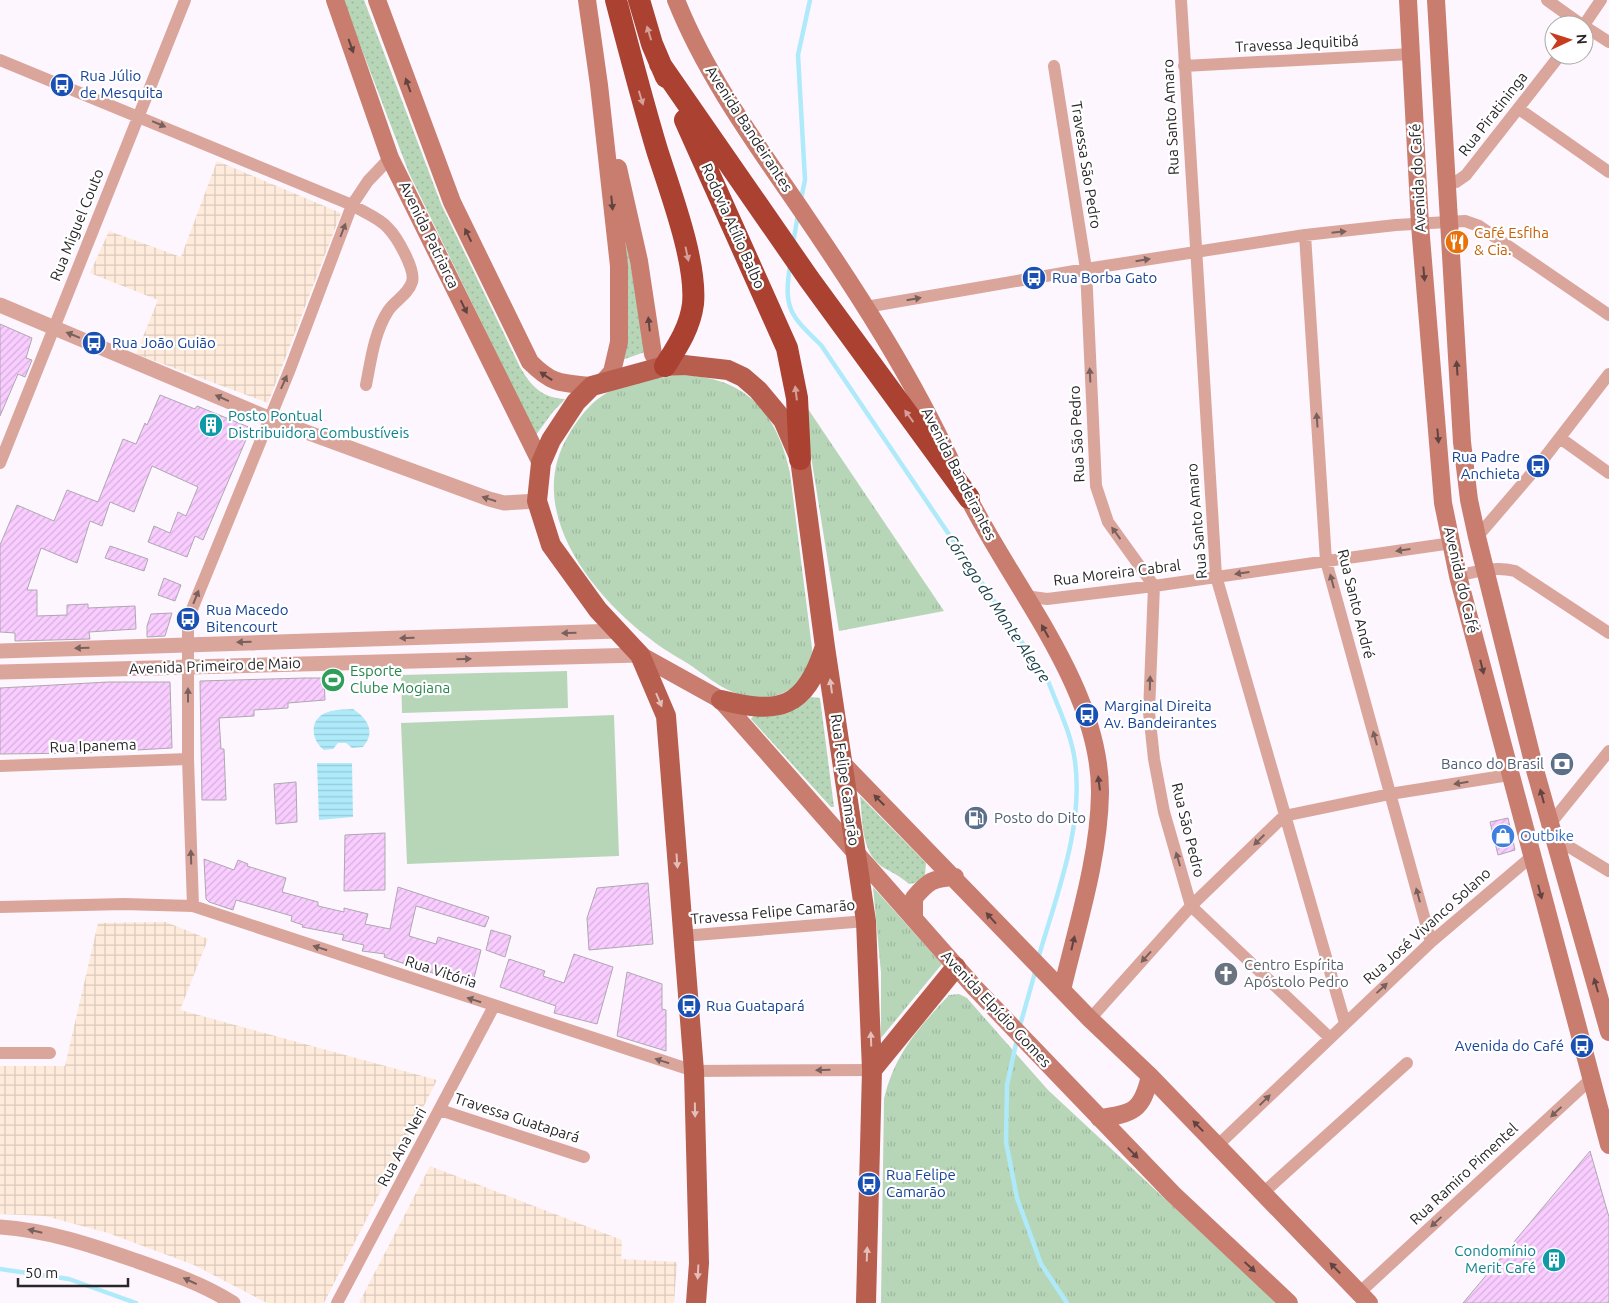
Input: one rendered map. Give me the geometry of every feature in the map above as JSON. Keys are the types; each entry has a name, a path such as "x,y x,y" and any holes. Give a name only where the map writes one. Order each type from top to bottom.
{"highway":[{"path":"616,0 639,90 680,225 691,273 693,303 691,316 681,340 665,366"},
{"name":"Rodovia Atílio Balbo","path":"639,0 660,64 787,348 797,398 800,459"},
{"path":"660,64 810,279 968,498"}],"main road":[{"name":"Avenida Patriarca","path":"335,0 390,158 541,463"},
{"path":"377,0 452,202 530,362 546,378 561,384 598,383 665,366 704,365 728,370 743,377 758,390 783,420 800,459 825,647 810,685 785,704 758,707 721,700 640,655 581,589 551,545 537,501 541,463 552,440 576,402 598,383 612,372 618,342 619,266 599,85 587,0"},
{"name":"Avenida Bandeirantes","path":"676,0 693,38 718,82 866,307 933,422 968,498 1063,663 1087,714 1100,791 1097,838 1062,990"},
{"name":"Avenida do Café","path":"1408,0 1420,226 1444,503 1458,576 1531,857 1609,1145"},
{"name":"Avenida do Café","path":"1436,0 1445,183 1462,442 1469,500 1551,831 1609,1032"},
{"path":"599,85 639,261 653,354 658,362 665,366"},
{"name":"Rua Felipe Camarão","path":"825,647 866,921 872,1070 866,1303"},
{"path":"640,655 666,716 694,1071 698,1263 696,1303"},
{"name":"Avenida Elpídio Gomes","path":"721,700 856,855 1033,1050 1173,1194 1288,1303"},
{"path":"842,763 955,877 1025,953 1150,1076 1364,1298"},
{"path":"914,918 914,898 924,886 936,878 955,877"},
{"path":"872,1070 956,967"},
{"path":"1100,1118 1126,1115 1138,1107 1145,1097 1150,1076"}],"street":[{"name":"Rua Miguel Couto","path":"0,462 185,0"},
{"name":"Rua Santo Amaro","path":"1181,0 1216,576 1345,1023"},
{"path":"1548,0 1569,15"},
{"path":"1590,15 1601,0"},
{"path":"1594,32 1609,42"},
{"name":"Travessa Jequitibá","path":"1184,66 1411,54"},
{"path":"0,60 139,116 352,206 388,227 413,273 409,288 388,310 382,323 373,349 366,385"},
{"name":"Rua Piratininga","path":"1445,183 1456,182 1466,175 1552,65"},
{"name":"Travessa São Pedro","path":"1054,66 1086,269"},
{"path":"1519,109 1609,172"},
{"path":"193,906 188,759 188,618 268,418 290,369 352,206 368,181 390,158"},
{"path":"866,307 1086,269 1305,235 1396,225 1420,226 1465,221 1479,226 1609,314"},
{"name":"Rua Santo André","path":"1305,235 1326,561 1431,942"},
{"name":"Rua São Pedro","path":"1086,269 1096,486 1108,522 1154,586 1149,712 1154,759 1164,812 1191,906"},
{"path":"0,305 268,418 489,499 504,503 537,501"},
{"path":"1477,537 1560,438 1609,374"},
{"path":"1560,438 1609,472"},
{"name":"Rua Moreira Cabral","path":"1025,596 1047,599 1154,586 1452,543"},
{"path":"1458,576 1486,569 1502,568 1515,571 1609,633"},
{"name":"Avenida Primeiro de Maio","path":"0,651 618,631"},
{"name":"Avenida Primeiro de Maio","path":"0,672 640,655"},
{"path":"1609,751 1551,831 1609,871"},
{"name":"Rua Ipanema","path":"0,766 188,759"},
{"path":"1090,1019 1191,906 1284,816 1390,794 1510,775"},
{"name":"Rua José Vivanco Solano","path":"1217,1146 1431,942 1531,857"},
{"name":"Rua Vitória","path":"0,907 124,904 193,906 694,1071 872,1070"},
{"path":"1191,906 1330,1038"},
{"name":"Travessa Felipe Camarão","path":"683,936 866,921"},
{"name":"Rua Ana Neri","path":"336,1303 494,1006"},
{"path":"0,1052 50,1053"},
{"path":"1263,1193 1407,1063"},
{"name":"Rua Ramiro Pimentel","path":"1364,1298 1591,1078"},
{"name":"Travessa Guatapará","path":"440,1110 584,1157"},
{"path":"0,1227 22,1228 89,1244 173,1274 233,1303"}],"shaded area":[{"path":"217,161 341,213 268,403 136,354 158,300 90,273 109,231 181,257"},
{"path":"166,922 208,939 180,1010 437,1080 324,1303 267,1303 194,1265 108,1233 45,1216 0,1214 0,1066 65,1066 98,923"},
{"path":"430,1166 622,1240 621,1259 677,1262 674,1303 359,1303"}],"green space":[{"path":"343,0 364,0 441,204 520,367 528,380 538,390 550,396 565,399 536,435 409,173"},
{"path":"625,232 645,352 622,360 627,305"},
{"path":"678,375 701,377 722,382 739,390 754,401 766,415 776,431 784,451 790,473 813,656 805,680 777,695 764,698 747,697 728,690 649,638 627,620 586,574 570,548 559,521 554,493 556,464 568,436 579,419 601,396 614,389 627,384"},
{"path":"802,400 944,611 839,631"},
{"path":"567,671 568,708 402,713 401,675"},
{"path":"811,697 820,698 834,807 831,807 751,719 754,715 803,704"},
{"path":"614,715 619,856 407,864 401,723"},
{"path":"860,796 926,863 925,875 915,883 909,884 878,863 871,855 864,837"},
{"path":"873,887 942,964 881,1038 881,973"},
{"path":"959,994 967,998 1048,1090 1277,1303 881,1303 884,1099 894,1068 909,1042 949,995"}],"water":[{"path":"353,709 363,717 370,731 363,747 352,748 346,743 338,743 333,749 324,750 314,735 317,719 331,711"},
{"path":"317,763 352,763 353,817 319,820"}],"building":[{"path":"0,324 32,338 26,358 32,360 25,377 18,374 0,416"},
{"path":"160,395 195,409 197,406 251,428 203,540 195,536 187,557 148,542 154,526 170,533 178,512 186,516 198,487 152,466 134,512 110,502 102,526 90,521 77,563 41,548 27,590 37,590 37,616 67,615 67,605 88,604 88,608 135,606 136,629 89,632 90,639 15,641 15,633 0,632 0,545 17,505 54,521 67,490 98,502 123,439 136,444 145,423 147,425"},
{"path":"110,546 148,559 144,571 105,558"},
{"path":"164,578 181,585 175,601 158,595"},
{"path":"172,613 165,636 147,637 147,626 151,614"},
{"path":"324,678 325,700 288,703 288,708 254,710 254,716 219,718 221,749 224,749 226,800 202,800 200,681"},
{"path":"108,682 170,682 172,748 83,753 0,754 0,688"},
{"path":"296,782 297,822 276,824 274,784"},
{"name":"Outbike","path":"1508,818 1515,850 1498,855 1490,822"},
{"path":"385,833 385,890 344,891 345,835"},
{"path":"204,859 234,870 238,860 248,864 247,866 286,878 282,892 318,902 318,906 344,912 344,908 368,914 365,924 390,929 398,887 489,917 485,927 416,906 409,936 436,944 438,937 481,950 472,986 384,957 385,954 362,951 364,945 342,940 344,935 302,927 303,925 291,921 292,916 236,900 233,910 209,902 206,899"},
{"path":"648,883 653,944 589,950 587,918 597,888"},
{"path":"491,930 511,936 505,957 486,950"},
{"path":"574,954 613,967 597,1024 554,1013 556,1006 500,987 509,959 545,971 543,976 564,983"},
{"path":"627,972 662,984 662,1009 666,1010 666,1051 617,1036"},
{"name":"Condomínio Merit Café","path":"1590,1151 1609,1217 1609,1303 1463,1303"}],"waterway":[{"name":"Córrego do Monte Alegre","path":"801,199 805,180 798,55 810,0"},
{"name":"Córrego do Monte Alegre","path":"793,244 798,214"},
{"name":"Córrego do Monte Alegre","path":"790,266 788,281 789,302 796,319 821,345 1048,681 1067,730 1075,761 1076,811 1067,861 1038,959"},
{"name":"Córrego do Monte Alegre","path":"1019,1029 1036,969"},
{"name":"Córrego do Monte Alegre","path":"1017,1039 1007,1085 1006,1142 1017,1198 1041,1264 1067,1303"},
{"path":"0,1269 69,1279 136,1303"}],"place":[{"name":"Rua Júlio de Mesquita","path":"62,85"},
{"name":"Café Esfiha & Cia.","path":"1457,242"},
{"name":"Rua Borba Gato","path":"1034,278"},
{"name":"Rua João Guião","path":"94,343"},
{"name":"Posto Pontual Distribuidora Combustíveis","path":"211,425"},
{"name":"Rua Padre Anchieta","path":"1538,466"},
{"name":"Rua Macedo Bitencourt","path":"188,619"},
{"name":"Esporte Clube Mogiana","path":"333,680"},
{"name":"Marginal Direita Av. Bandeirantes","path":"1087,715"},
{"name":"Banco do Brasil","path":"1562,764"},
{"name":"Posto do Dito","path":"976,818"},
{"name":"Outbike","path":"1503,836"},
{"name":"Centro Espírita Apóstolo Pedro","path":"1226,974"},
{"name":"Rua Guatapará","path":"689,1006"},
{"name":"Avenida do Café","path":"1582,1046"},
{"name":"Rua Felipe Camarão","path":"869,1184"},
{"name":"Condomínio Merit Café","path":"1554,1260"}]}
